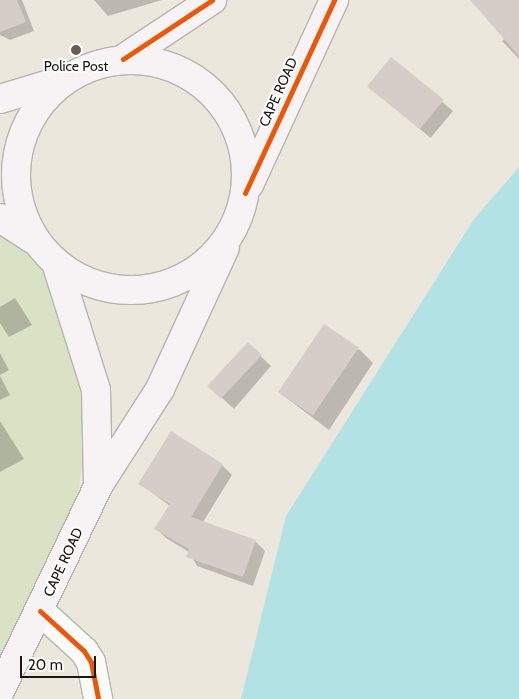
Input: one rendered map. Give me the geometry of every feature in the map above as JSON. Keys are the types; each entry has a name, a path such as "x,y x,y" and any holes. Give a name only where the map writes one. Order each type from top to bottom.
{"main road":[{"path":"123,59 212,0"},
{"name":"CAPE ROAD","path":"0,691 40,611 98,486 160,389 231,235 245,193 334,0"},
{"path":"0,99 67,79 94,65 123,59 164,64 201,82 223,107 244,152 245,193"},
{"path":"34,240 17,198 17,152 35,111 67,79"},
{"path":"0,218 34,240 57,266 101,287 150,290 181,279 208,261 231,235"},
{"path":"57,266 96,390 98,486"}],"street":[{"path":"40,611 84,651 91,662 98,699"}],"green space":[{"path":"0,229 45,262 91,401 74,523 0,670"}],"water":[{"path":"519,167 519,699 241,699 286,516 474,219"}],"building":[{"path":"0,0 17,0 26,22 0,32"},
{"path":"470,0 519,0 519,56"},
{"path":"391,57 444,100 420,129 367,87"},
{"path":"324,324 359,347 313,415 278,392"},
{"path":"248,342 262,355 221,399 207,386"},
{"path":"171,431 223,464 191,517 256,540 243,577 186,557 189,549 154,529 170,504 138,484"}],"cycle path":[{"path":"123,59 212,0"},
{"path":"245,193 334,0"},
{"path":"40,611 84,651 91,662 98,699"}],"place":[{"name":"Police Post","path":"76,50"}]}
